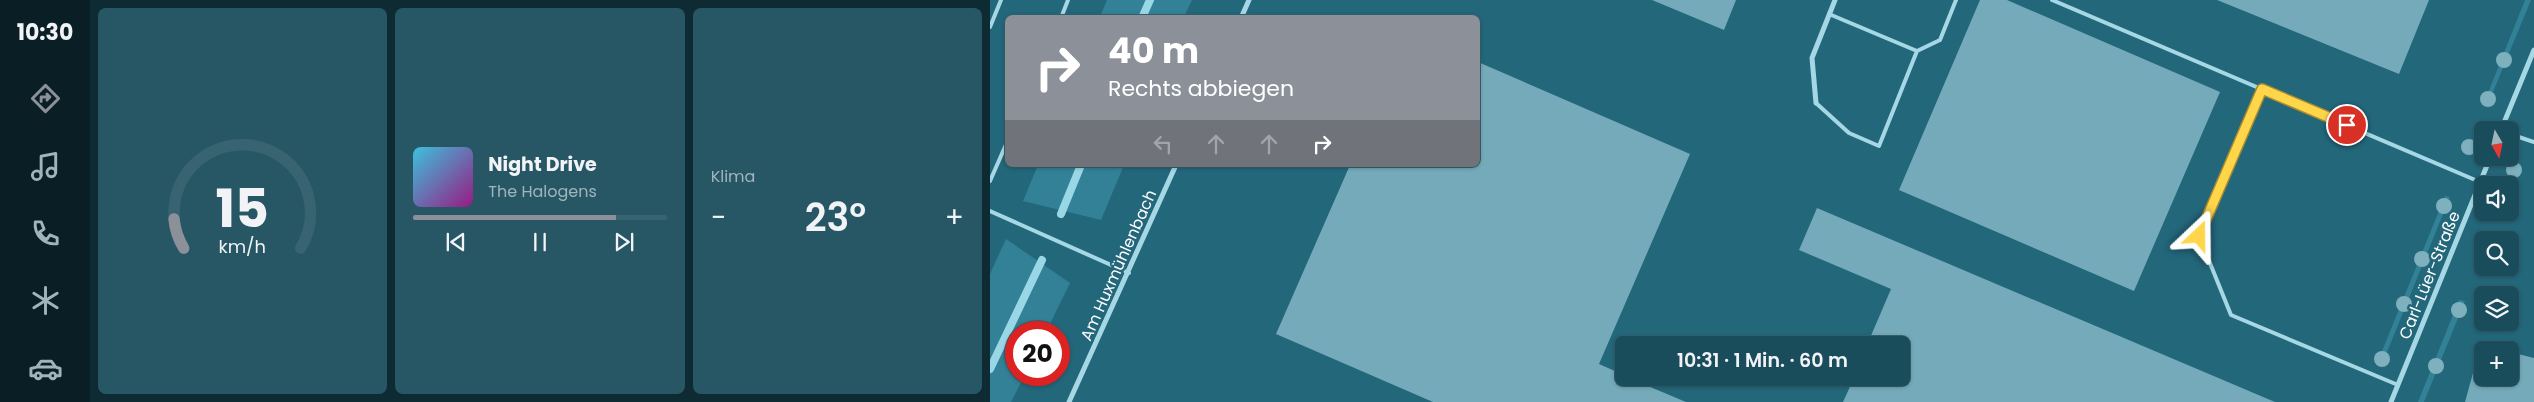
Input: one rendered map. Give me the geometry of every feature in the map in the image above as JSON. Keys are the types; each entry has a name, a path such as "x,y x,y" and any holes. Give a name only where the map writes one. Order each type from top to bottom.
{"street":[{"path":"1242,15 1249,0"},
{"path":"1816,103 1812,58 1835,0"},
{"path":"2505,121 2534,50"},
{"name":"Am Huxmühlenbach","path":"1069,402 1175,167"},
{"name":"Carl-Lüer-Straße","path":"2391,402 2474,197"}],"lane":[{"path":"990,27 1001,0"},
{"path":"1062,15 1068,0"},
{"path":"1816,103 1849,132 1879,146 1917,51 1940,40 1956,0"},
{"path":"2052,0 2474,179"},
{"path":"1829,14 1917,51"},
{"path":"2262,89 2199,236 2231,315 2398,385"},
{"path":"2519,137 2534,142"},
{"path":"990,180 1005,147"},
{"path":"990,211 1129,272"}],"shaded area":[{"path":"1107,0 1192,0 1185,15 1101,15"},
{"path":"2525,0 2531,0 2488,104 2484,103"},
{"path":"1037,167 1123,167 1101,220 1023,201"},
{"path":"2445,196 2450,197 2383,362 2378,361"},
{"path":"1006,239 1070,283 1051,321 1005,321 1005,386 1019,386 1011,402 990,402 990,274"},
{"path":"2459,300 2465,301 2424,402 2418,402"}],"building":[{"path":"1652,0 1736,0 1724,30"},
{"path":"1980,0 2007,0 2220,92 2134,291 1899,190"},
{"path":"2217,0 2429,0 2399,74"},
{"path":"1480,63 1690,154 1599,364 1615,371 1615,386 1648,386 1686,402 1433,402 1276,334 1349,167 1480,167"},
{"path":"1817,208 2275,402 1843,402 1850,386 1910,386 1910,336 1871,336 1891,289 1799,250"},
{"path":"2519,354 2534,358 2534,402 2465,402 2474,369 2474,386 2519,386"}],"waterway":[{"path":"1143,15 1150,0"},
{"path":"1061,214 1080,167"},
{"path":"990,369 1042,260"}],"route":[{"path":"2199,236 2262,89 2347,125"}]}
